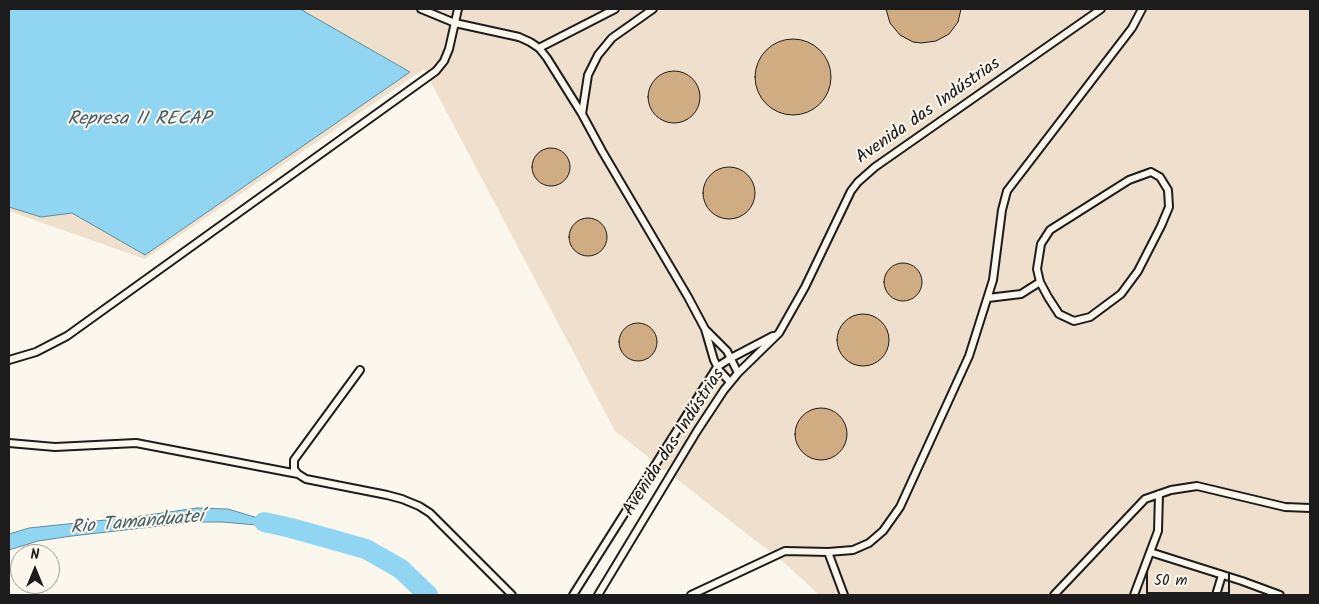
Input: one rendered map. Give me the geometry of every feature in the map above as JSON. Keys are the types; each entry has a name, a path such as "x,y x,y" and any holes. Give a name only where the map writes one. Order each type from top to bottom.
{"lane":[{"path":"421,9 455,23 520,37 539,48 582,114 688,297 705,329 717,367 730,382"},
{"path":"9,360 36,352 66,336 422,82 436,71 444,61 449,49 458,9"},
{"path":"539,48 615,9"},
{"path":"582,114 588,75 598,55 612,38 652,9"},
{"name":"Avenida das Indústrias","path":"598,595 697,431 730,382 779,333 805,287 852,190 865,174 1101,9"},
{"path":"691,595 785,551 828,552 853,550 869,543 883,531 900,507 969,356 993,280 1002,210 1007,191 1132,28 1142,9"},
{"path":"1151,172 1160,177 1168,190 1169,207 1138,271 1121,294 1090,317 1074,321 1059,314 1040,282 1037,269 1041,244 1050,230 1129,180 1151,172"},
{"path":"988,298 1021,294 1040,282"},
{"path":"705,329 724,348 738,373"},
{"path":"717,367 779,333"},
{"name":"Avenida das Indústrias","path":"573,595 717,367"},
{"path":"360,370 294,460 294,469 306,479 387,496 419,506 430,513 512,595"},
{"path":"9,443 54,447 136,443 298,474"},
{"path":"1054,595 1145,499 1171,490 1197,486 1285,507 1310,508"},
{"path":"1134,595 1158,531 1160,494"},
{"path":"828,552 844,595"},
{"path":"1150,552 1280,595"},
{"path":"1216,595 1222,575"}],"shaded area":[{"path":"9,9 1310,9 1310,595 819,595 787,565 615,431 424,69 145,259 9,211"}],"water":[{"name":"Represa II RECAP","path":"9,9 300,9 410,72 145,255 72,213 41,217 9,207"},
{"path":"197,508 228,509 291,528 222,522 195,522 72,536 28,544 10,544 9,550 9,534 29,528"}],"building":[{"path":"886,9 961,9 958,22 949,34 936,41 921,43 913,42 900,35 890,23"},
{"path":"793,39 807,42 820,50 828,63 831,77 828,91 820,104 807,112 793,115 779,112 766,104 758,91 755,77 758,63 766,50 779,42"},
{"path":"674,71 684,73 692,79 698,87 700,97 698,107 692,115 684,121 674,123 664,121 656,115 650,107 648,97 650,87 656,79 664,73"},
{"path":"551,148 564,154 570,167 564,180 551,186 538,180 532,167 538,154"},
{"path":"729,167 739,169 747,175 753,183 755,193 753,203 747,211 739,217 729,219 719,217 711,211 705,203 703,193 705,183 711,175 719,169"},
{"path":"588,218 601,224 607,237 601,250 588,256 575,250 569,237 575,224"},
{"path":"903,263 916,269 922,282 916,295 903,301 890,295 884,282 890,269"},
{"path":"863,314 873,316 881,322 887,330 889,340 887,350 881,358 873,364 863,366 853,364 845,358 839,350 837,340 839,330 845,322 853,316"},
{"path":"638,323 651,329 657,342 651,355 638,361 625,355 619,342 625,329"},
{"path":"821,408 831,410 839,416 845,424 847,434 845,444 839,452 831,458 821,460 811,458 803,452 797,444 795,434 797,424 803,416 811,410"}],"waterway":[{"name":"Rio Tamanduateí","path":"264,522 366,549 401,569 428,595"}]}
